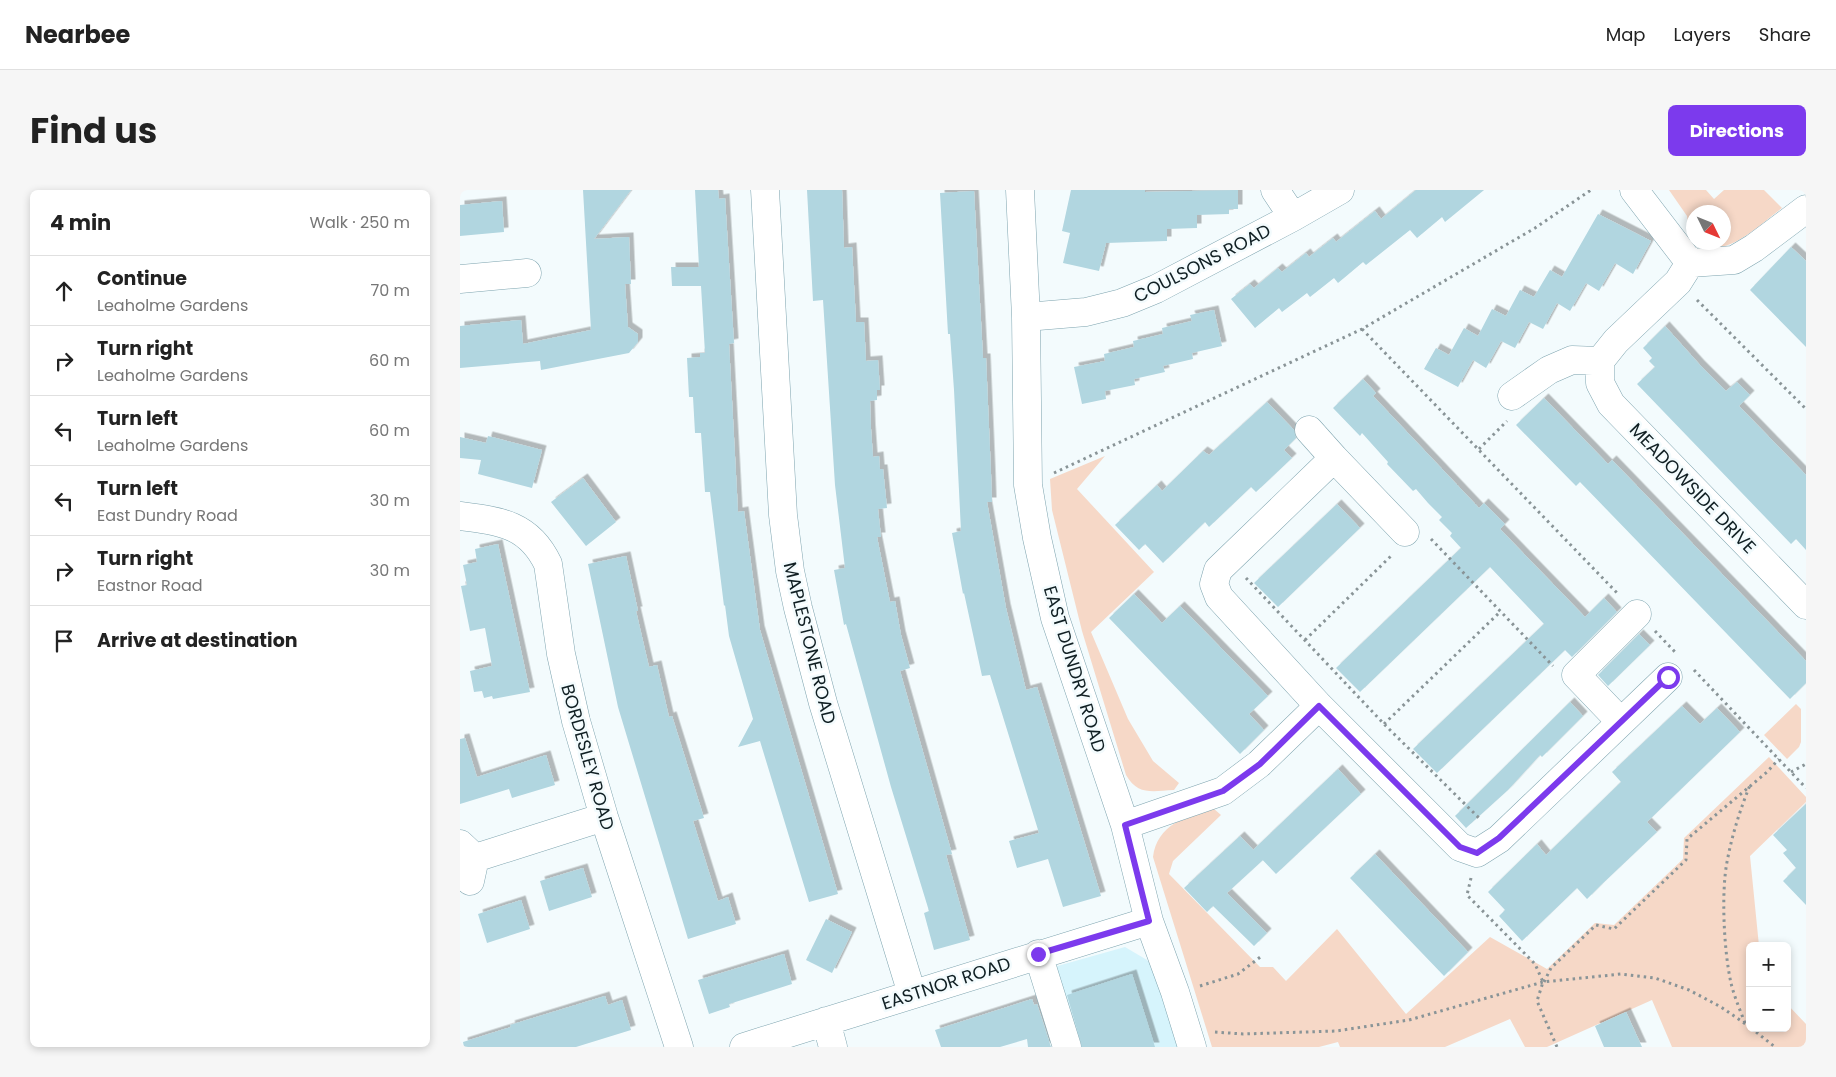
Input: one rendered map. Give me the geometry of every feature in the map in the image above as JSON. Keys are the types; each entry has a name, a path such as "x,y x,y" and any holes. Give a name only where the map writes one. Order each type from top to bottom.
{"street":[{"name":"MAPLESTONE ROAD","path":"765,190 784,515 790,571 823,703 912,994"},
{"name":"EAST DUNDRY ROAD","path":"1020,190 1026,317 1028,485 1038,538 1055,618 1125,825 1149,921 1175,992 1189,1038"},
{"path":"1275,190 1293,217"},
{"name":"COULSONS ROAD","path":"1026,317 1086,312 1122,303 1156,289 1293,217 1340,190"},
{"path":"1634,190 1684,272"},
{"path":"1512,396 1549,370 1564,363 1572,360 1600,361 1616,341 1684,272 1734,260 1754,248 1806,209"},
{"path":"460,279 533,273"},
{"name":"MEADOWSIDE DRIVE","path":"1600,361 1600,383 1611,404 1806,605"},
{"path":"1309,430 1405,532"},
{"path":"1334,458 1228,559 1218,570 1214,584 1219,597 1319,706 1460,847 1488,846 1679,666"},
{"name":"BORDESLEY ROAD","path":"460,516 502,523 513,527 534,542 545,558 551,579 555,619 568,690 604,817 679,1047"},
{"path":"1621,722 1576,675 1637,614"},
{"path":"1125,825 1223,791 1260,764 1319,706"},
{"path":"468,861 604,817"},
{"name":"EASTNOR ROAD","path":"744,1047 830,1034 912,994 1149,921"},
{"path":"1038,954 1067,1047"}],"path":[{"path":"1028,485 1362,329 1535,228 1591,190"},
{"path":"1684,272 1806,409"},
{"path":"1362,329 1637,614 1679,666 1779,759 1806,788"},
{"path":"1479,449 1513,415 1512,396"},
{"path":"1305,640 1400,547 1405,532 1419,527 1560,674 1576,675"},
{"path":"1228,559 1384,724 1488,846 1468,895 1535,964 1544,982"},
{"path":"1384,724 1500,612"},
{"path":"1556,1047 1538,1001 1551,968 1596,925 1614,929 1686,860 1688,839 1767,772 1779,759"},
{"path":"1791,772 1806,764"},
{"path":"1746,1024 1731,984 1726,950 1724,904 1726,863 1737,818 1750,785"},
{"path":"1175,992 1212,983 1238,974 1263,955"},
{"path":"1189,1038 1336,1031 1408,1020 1544,982 1621,974 1655,978 1689,990 1721,1007 1746,1024"},
{"path":"1755,1032 1775,1047"}],"shaded area":[{"path":"1669,190 1706,190 1714,199 1724,190 1764,190 1782,208 1741,239 1731,243 1731,205 1686,205 1686,215"},
{"path":"1105,456 1077,489 1154,572 1091,632 1128,719 1153,761 1179,783 1174,790 1147,791 1136,786 1126,775 1082,631 1052,510 1050,479"},
{"path":"1796,704 1801,709 1801,742 1799,747 1787,759 1764,735"},
{"path":"1769,757 1806,797 1806,802 1750,856 1759,942 1746,942 1746,1032 1791,1032 1791,1008 1806,1024 1806,1047 1672,1047 1652,1000 1547,1047 1525,1047 1510,1019 1445,1047 1340,1047 1338,1042 1319,1047 1212,1047 1153,857 1160,837 1174,824 1213,808 1221,815 1173,861 1169,874 1260,967 1273,967 1286,981 1337,929 1406,1014 1490,937 1547,969 1595,923 1614,925 1683,859 1684,838"},
{"path":"1125,947 1147,960 1156,972 1181,1047 1057,1047 1036,972"}],"building":[{"path":"583,190 631,190 594,239 629,237 631,284 625,284 628,327 638,334 638,342 629,353 541,370 540,361 460,368 460,326 521,320 523,344 591,330"},
{"path":"695,190 718,190 719,199 725,198 734,343 729,344 738,512 744,511 760,630 838,894 809,902 760,741 738,747 753,719 729,636 710,492 705,492 701,433 695,433 693,397 689,397 687,358 700,357 700,353 705,353 701,286 672,286 671,267 699,267"},
{"path":"807,190 842,190 844,248 852,247 856,322 864,322 866,361 878,360 880,390 877,390 877,400 870,401 871,429 873,457 879,456 880,469 883,469 887,508 878,509 881,537 877,537 890,602 895,601 901,635 910,668 900,671 952,854 946,855 970,940 934,950 924,913 929,911 891,787 846,624 844,625 834,570 845,568 835,485 823,300 813,301"},
{"path":"1071,190 1145,190 1145,192 1238,190 1238,209 1229,209 1229,214 1197,215 1197,228 1167,229 1167,241 1106,243 1099,271 1063,263 1070,233 1062,231"},
{"path":"1416,190 1484,190 1445,222 1442,217 1417,238 1410,230 1366,265 1363,262 1338,283 1334,278 1310,297 1307,293 1282,312 1279,308 1255,328 1231,299 1250,284 1254,288 1278,268 1282,272 1306,253 1309,257 1333,238 1336,242 1375,211 1381,219"},
{"path":"974,191 983,358 986,358 991,474 992,502 987,502 1006,608 1026,690 1037,687 1101,896 1063,907 1048,859 1017,868 1009,841 1039,833 990,675 982,676 963,594 952,533 961,531 954,390 950,334 948,334 940,193"},
{"path":"502,201 504,232 460,236 460,205"},
{"path":"1598,214 1651,241 1633,274 1615,263 1599,291 1586,283 1570,311 1557,303 1543,329 1529,322 1515,348 1501,341 1486,368 1473,360 1458,387 1424,369 1436,348 1449,355 1464,328 1478,336 1492,309 1506,316 1520,290 1534,297 1550,270 1562,277"},
{"path":"1791,247 1806,261 1806,347 1750,290"},
{"path":"1214,310 1222,346 1192,353 1193,359 1163,366 1165,372 1134,379 1135,385 1105,391 1106,399 1082,404 1074,367 1105,361 1104,354 1134,347 1133,341 1163,334 1162,328 1192,321 1190,315"},
{"path":"1665,326 1726,391 1737,382 1750,395 1739,406 1806,475 1806,550 1796,539 1791,544 1637,384 1655,367 1649,361 1652,358 1643,348"},
{"path":"1363,379 1376,393 1373,396 1479,508 1484,503 1505,524 1500,529 1585,617 1604,598 1617,612 1572,657 1565,650 1437,773 1413,749 1544,624 1490,567 1360,692 1336,668 1461,548 1450,536 1452,533 1439,520 1442,517 1416,489 1413,491 1387,464 1388,462 1362,433 1360,436 1333,408"},
{"path":"1544,398 1608,464 1612,460 1806,661 1806,683 1790,699 1580,482 1576,486 1516,425"},
{"path":"1267,402 1294,430 1296,438 1284,450 1292,458 1256,492 1251,487 1209,527 1205,522 1163,563 1145,544 1139,550 1115,525 1157,485 1162,491 1203,451 1209,455"},
{"path":"488,436 542,450 532,488 478,474 481,460 460,458 460,437 486,443"},
{"path":"583,478 616,522 586,546 551,502"},
{"path":"1337,504 1360,528 1278,607 1254,583"},
{"path":"498,544 530,692 493,699 492,696 484,698 482,691 474,692 470,671 492,666 485,628 470,631 461,586 467,585 463,565 477,562 475,549"},
{"path":"626,556 649,667 657,665 669,717 672,716 704,818 693,821 718,901 728,897 736,924 688,939 618,707 588,564"},
{"path":"1134,594 1162,623 1180,606 1268,696 1249,714 1264,730 1240,754 1109,618"},
{"path":"1639,634 1650,645 1608,686 1598,675"},
{"path":"1570,702 1583,716 1542,757 1540,755 1508,790 1466,828 1455,816"},
{"path":"1682,706 1700,724 1717,708 1740,732 1647,822 1657,832 1587,899 1577,888 1522,941 1499,916 1505,910 1488,892 1537,844 1546,855 1621,782 1612,772"},
{"path":"465,738 477,777 546,755 555,785 512,798 509,789 460,804 460,739"},
{"path":"1338,769 1361,794 1276,874 1253,850"},
{"path":"1806,804 1806,905 1783,881 1796,868 1783,853 1787,850 1773,835"},
{"path":"1240,836 1263,860 1227,893 1267,933 1254,946 1213,906 1207,912 1184,888"},
{"path":"1375,854 1468,952 1444,976 1350,878"},
{"path":"583,868 592,897 549,911 540,881"},
{"path":"521,900 530,929 487,943 478,914"},
{"path":"826,919 852,932 832,973 806,960"},
{"path":"784,954 792,984 729,1004 730,1007 709,1014 698,980"},
{"path":"1132,974 1155,1047 1082,1047 1067,995"},
{"path":"605,996 608,1005 622,1000 631,1030 576,1047 464,1047 463,1042 511,1027 510,1025"},
{"path":"1032,999 1034,1005 1037,1004 1051,1047 1028,1047 1027,1039 1000,1047 941,1047 935,1030"},
{"path":"1626,1012 1642,1047 1604,1047 1595,1026"}],"route":[{"path":"1038,954 1149,921 1125,825 1223,791 1260,764 1319,706 1460,847 1477,853 1499,838 1668,677"}]}
